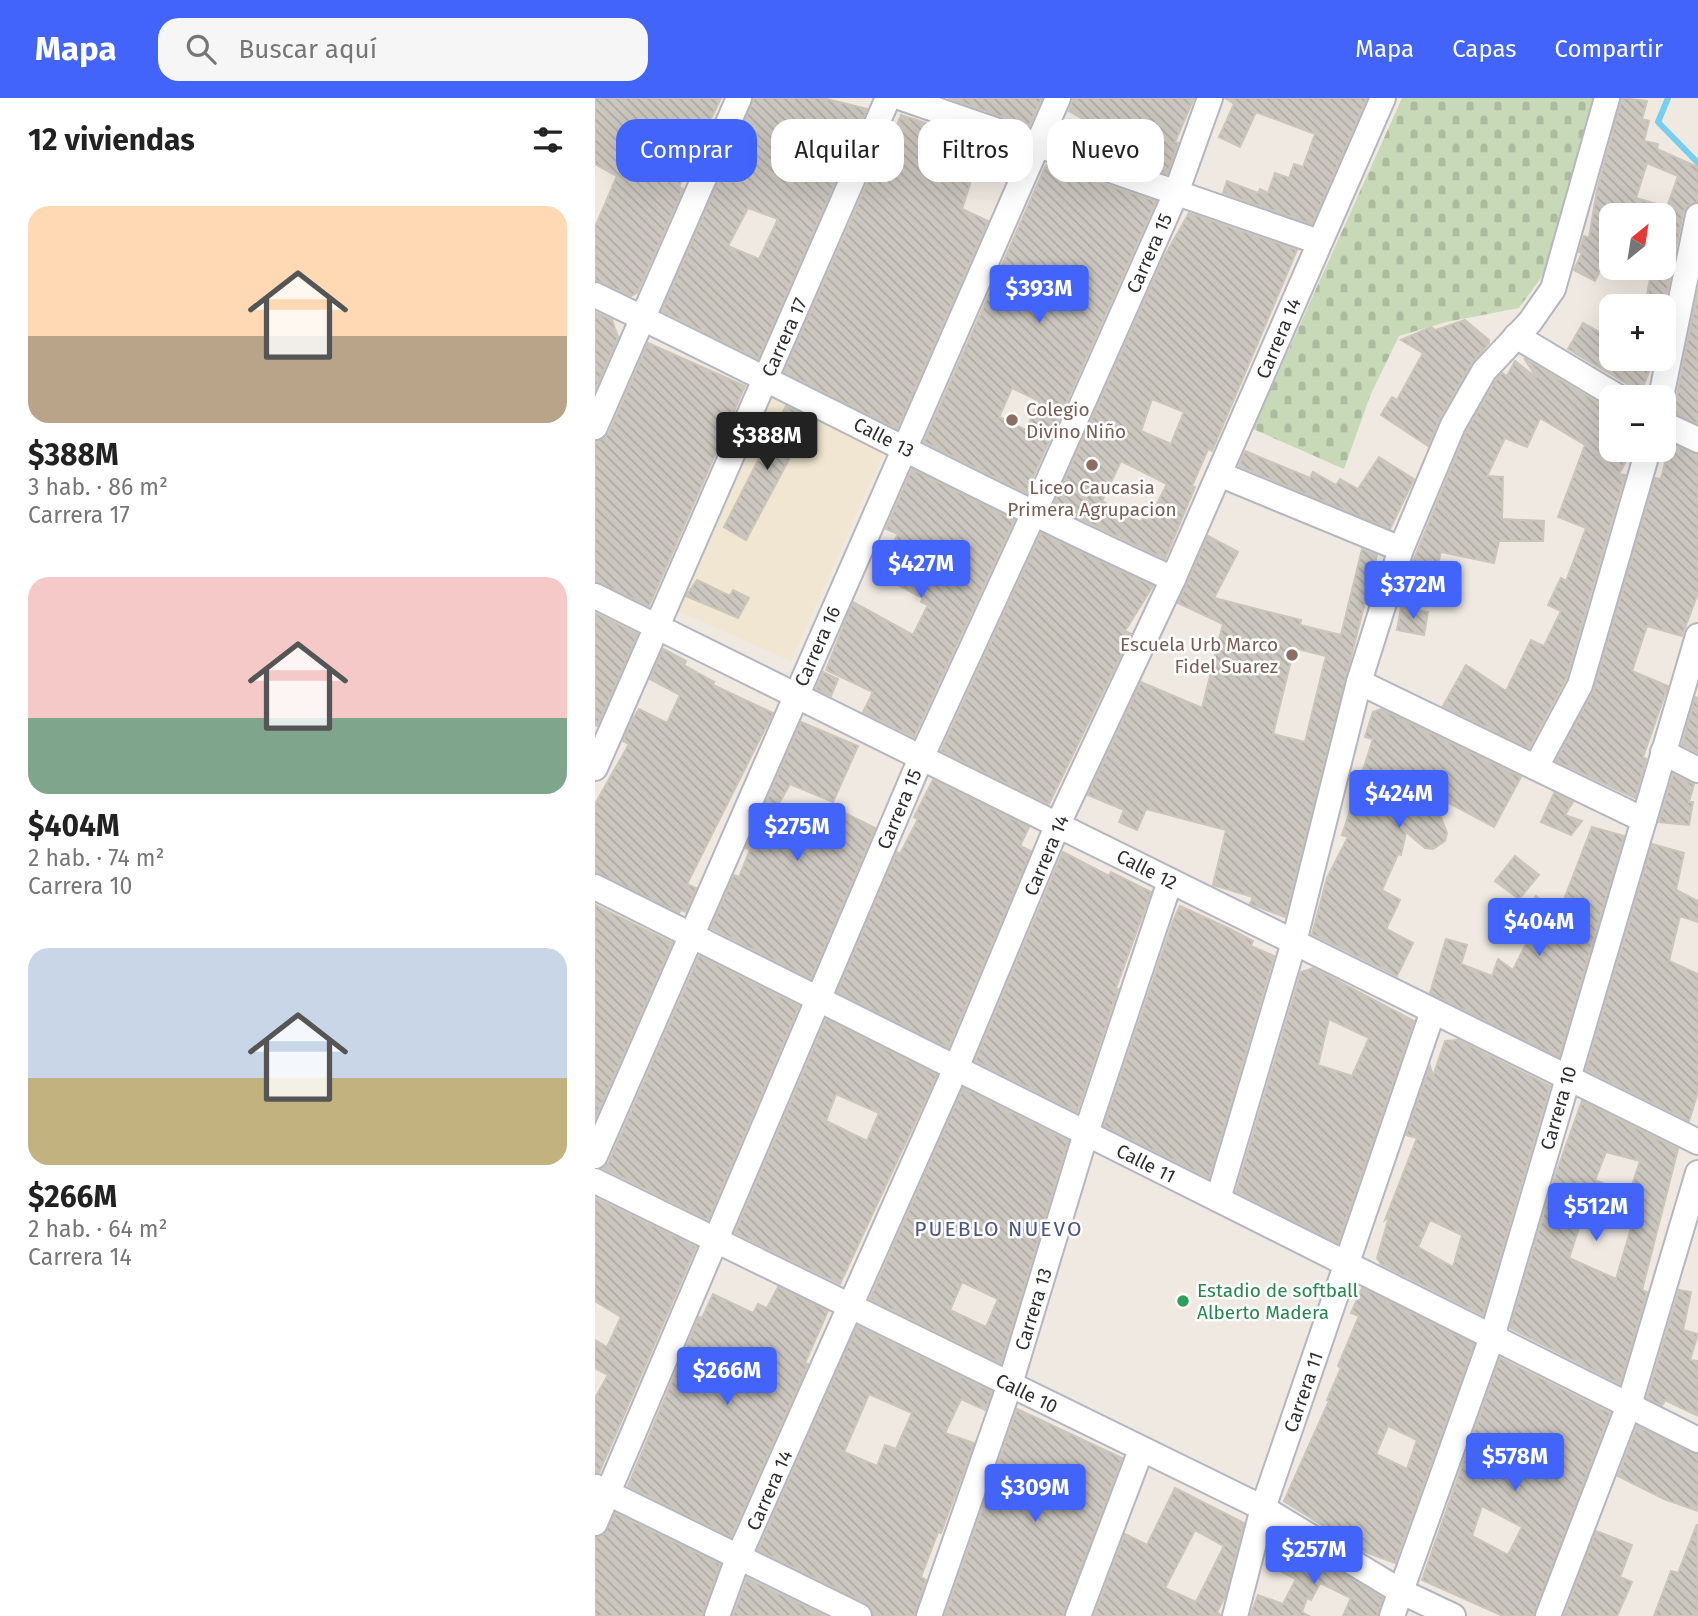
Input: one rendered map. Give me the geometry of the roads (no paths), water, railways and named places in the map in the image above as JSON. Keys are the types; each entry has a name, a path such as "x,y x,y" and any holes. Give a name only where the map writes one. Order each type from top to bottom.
{"street":[{"path":"595,427 739,98"},
{"name":"Carrera 17","path":"595,768 888,98"},
{"path":"902,98 1319,242"},
{"name":"Carrera 16","path":"595,1156 1058,98"},
{"name":"Carrera 15","path":"595,1523 602,1490 716,1241 921,758 1034,515 1176,193 1210,98"},
{"name":"Carrera 14","path":"717,1616 738,1558 956,1068 1058,824 1173,579 1383,98"},
{"path":"1218,1199 1294,942 1359,682 1401,549 1453,425 1484,371 1516,337 1553,289 1608,98"},
{"path":"1663,385 1698,216"},
{"name":"Calle 13","path":"595,295 905,447 1034,515 1173,579"},
{"path":"1516,337 1599,386"},
{"path":"1676,430 1698,440"},
{"path":"1536,767 1580,685 1645,462"},
{"path":"1219,474 1401,549"},
{"name":"Calle 12","path":"595,596 1698,1142"},
{"name":"Carrera 10","path":"1392,1616 1492,1337 1698,636"},
{"path":"1359,682 1643,820"},
{"path":"1663,752 1698,770"},
{"name":"Carrera 13","path":"929,1616 1010,1384 1086,1133 1170,881"},
{"name":"Calle 11","path":"595,887 1698,1440"},
{"name":"Carrera 11","path":"1235,1616 1263,1508 1433,1011"},
{"path":"1548,1616 1629,1405 1698,1173"},
{"name":"Calle 10","path":"595,1181 1263,1508 1401,1591 1453,1616"},
{"path":"1078,1616 1141,1450"},
{"path":"602,1490 859,1616"}],"waterway":[{"path":"1668,98 1658,122 1698,163"}],"place":[{"name":"Colegio Divino Niño","path":"1012,420"},
{"name":"Liceo Caucasia Primera Agrupacion","path":"1092,465"},
{"name":"Escuela Urb Marco Fidel Suarez","path":"1292,655"},
{"name":"Estadio de softball Alberto Madera","path":"1183,1301"}],"district":[{"name":"PUEBLO NUEVO","path":"999,1229"}]}
